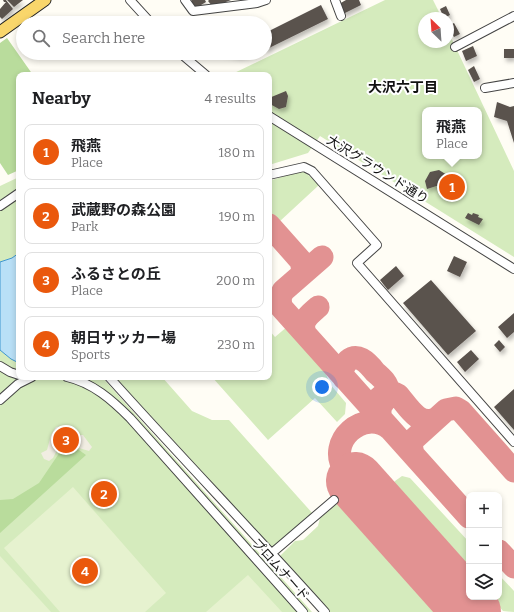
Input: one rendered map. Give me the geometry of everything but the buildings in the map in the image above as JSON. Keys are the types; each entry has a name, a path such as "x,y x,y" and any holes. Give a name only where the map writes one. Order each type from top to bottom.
{"main road":[{"path":"22,16 45,0"},
{"path":"0,32 16,21"}],"street":[{"path":"130,0 144,16"},
{"path":"185,0 193,11 236,3 257,3 266,0"},
{"path":"335,0 341,16"},
{"path":"455,46 514,16"},
{"path":"188,60 202,72"},
{"path":"485,88 514,83"},
{"name":"大沢グラウンド通り","path":"272,118 514,269"},
{"path":"272,174 304,167 312,172 377,244 357,263 514,442"},
{"path":"0,206 16,195"},
{"path":"0,366 16,374"},
{"path":"0,400 25,380"},
{"name":"プロムナード","path":"78,380 90,386 123,411 303,612"},
{"path":"112,380 325,612"},
{"path":"272,553 334,500"}],"green space":[{"path":"385,0 433,0 439,12 418,12 418,48 454,48 454,44 514,171 514,257 320,136 308,153 272,164 272,72 236,72 261,60 272,60 272,55"},
{"path":"7,38 16,51 16,60 22,60 31,72 16,72 16,171 8,175 0,163 0,43"},
{"path":"304,171 319,185 279,222 272,214 272,180"},
{"path":"16,178 16,380 105,380 312,612 0,612 0,186"},
{"path":"288,326 324,369 330,384 346,403 345,414 337,422 315,398 268,440 215,380 272,380 272,334 275,337"},
{"path":"118,380 165,380 192,411 212,420 229,420 314,515 274,550"},
{"path":"72,445 86,455 0,533 0,500 13,499 39,483 62,449"},
{"path":"402,476 410,478 466,539 466,570 393,489 394,482"},
{"path":"73,487 166,593 145,612 60,612 4,548"},
{"path":"338,503 437,612 329,612 279,557 295,541 303,540 318,526 320,518"},
{"path":"0,556 51,612 0,612"},
{"path":"248,575 282,612 206,612"},
{"path":"502,578 514,591 514,612 503,611 494,600 502,600"}],"shaded area":[{"path":"62,426 69,429 76,435 83,435 92,447 89,451 79,448 74,439 69,435 64,434 58,439 56,452 53,458 49,461 44,459 41,453 47,450 51,435 56,427"}],"water":[{"path":"16,255 16,362 0,350 0,262"}],"taxiway":[{"path":"272,228 301,261 303,270 300,276"},
{"path":"322,257 283,291 280,298 281,307 466,514"},
{"path":"305,333 304,325 306,318 318,307"},
{"path":"344,378 344,367 350,359 354,358 362,359 382,378 386,383 388,392 387,397 380,408 380,418"},
{"path":"377,400 387,393 395,393 419,418 429,421 435,419"},
{"path":"413,454 411,445 414,439 446,410 456,408 461,411 514,471"},
{"path":"345,470 340,459 340,449 344,439 350,431 359,425 369,422 380,423 390,429"},
{"path":"502,554 514,567"}],"runway":[{"path":"355,481 472,612"}],"place":[{"name":"飛燕","path":"452,187"},
{"name":"ふるさとの丘","path":"66,440"},
{"name":"武蔵野の森公園","path":"104,494"},
{"name":"朝日サッカー場","path":"85,571"}],"district":[{"name":"大沢六丁目","path":"403,87"}]}
